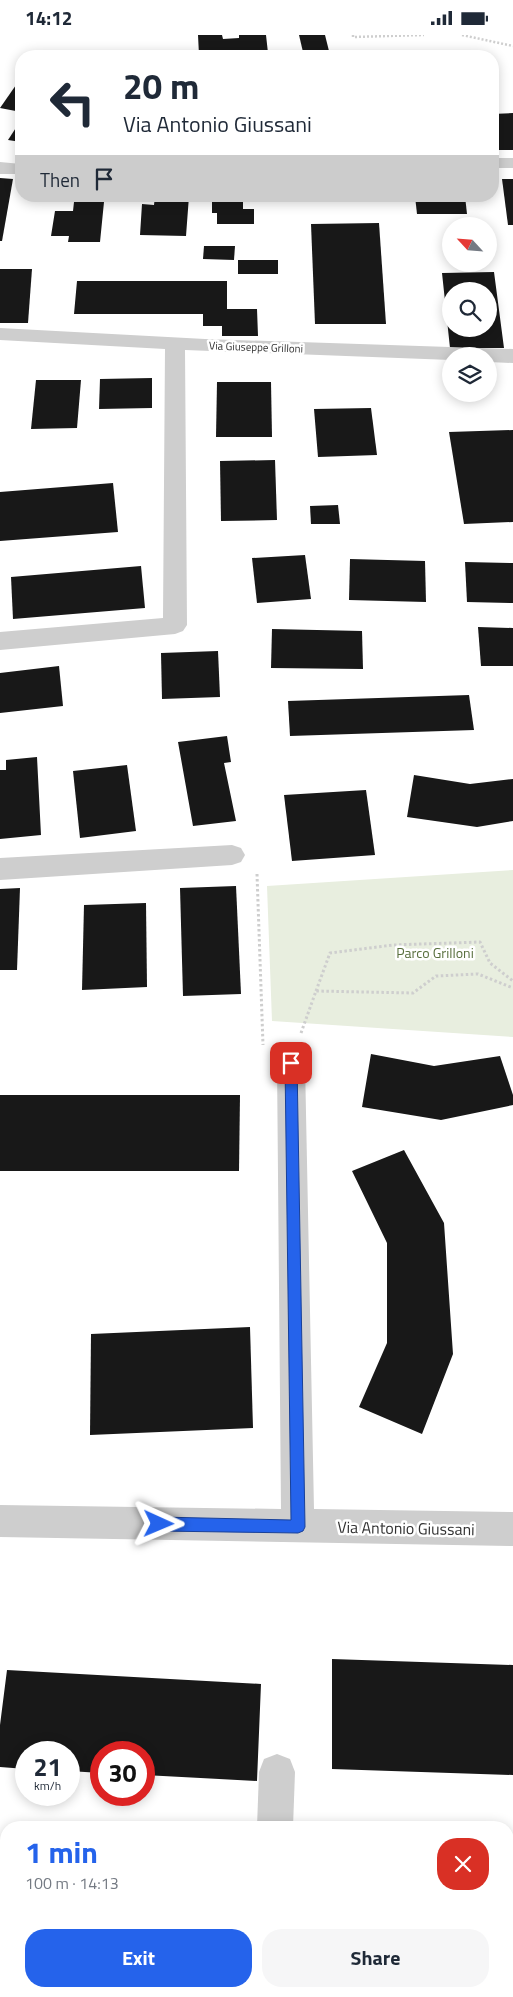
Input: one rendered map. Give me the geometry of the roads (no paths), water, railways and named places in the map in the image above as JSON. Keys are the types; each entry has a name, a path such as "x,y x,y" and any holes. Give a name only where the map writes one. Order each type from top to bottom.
{"street":[{"path":"499,163 513,163"},
{"path":"0,168 15,169"},
{"name":"Via Giuseppe Grilloni","path":"0,334 513,357"},
{"path":"0,641 175,625 176,343"},
{"path":"0,869 232,855"},
{"path":"291,1063 298,1527"},
{"name":"Via Antonio Giussani","path":"0,1521 513,1529"},
{"path":"275,1821 277,1772"}],"park label":[{"name":"Parco Grilloni","path":"435,953"}]}
